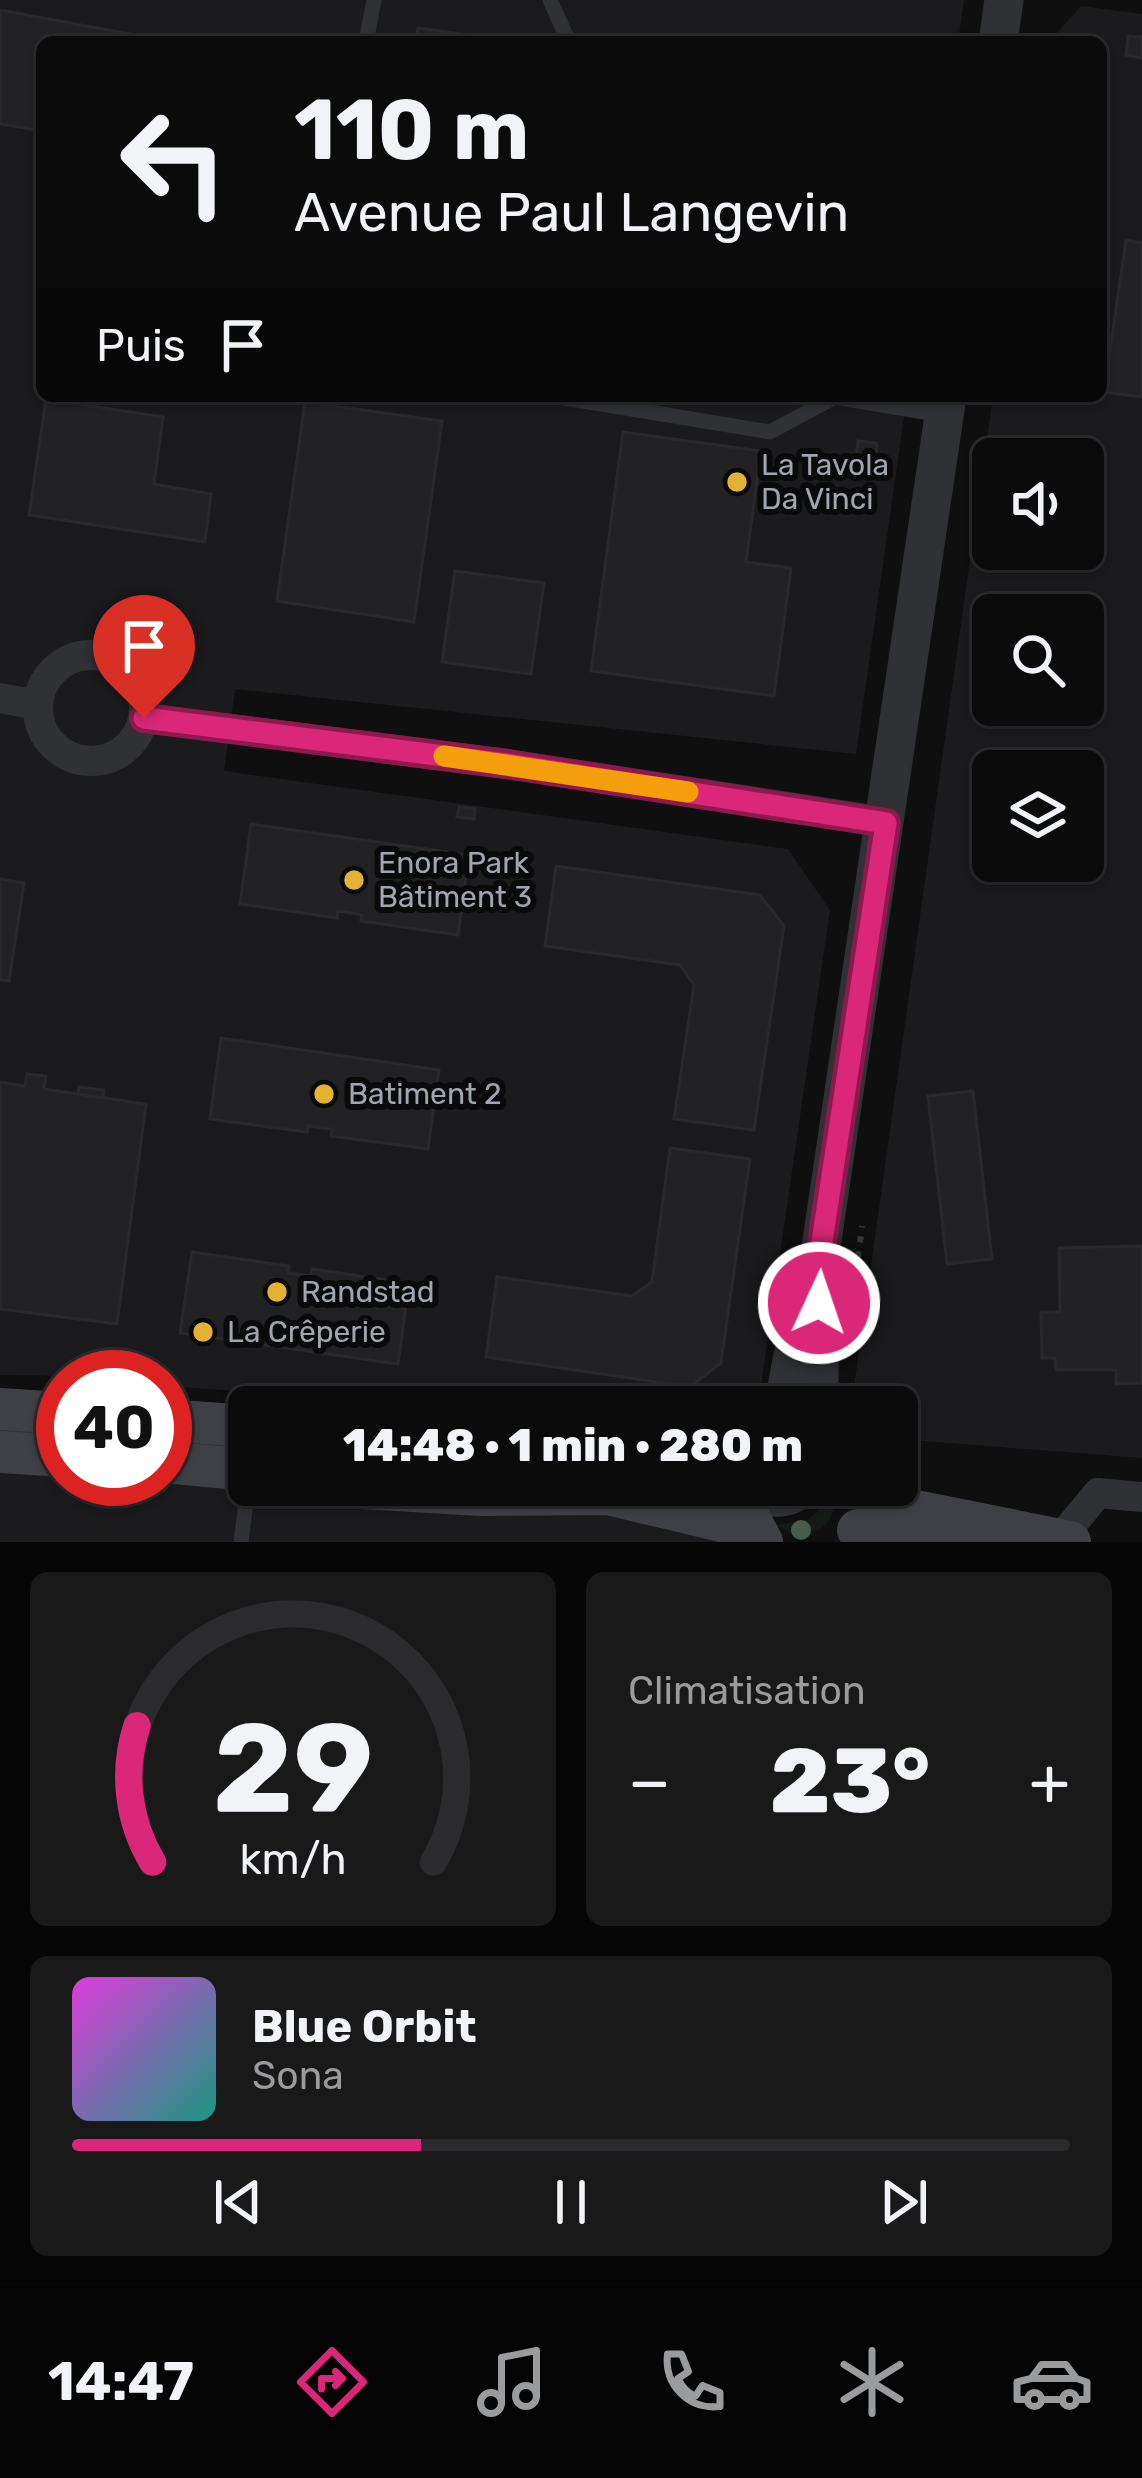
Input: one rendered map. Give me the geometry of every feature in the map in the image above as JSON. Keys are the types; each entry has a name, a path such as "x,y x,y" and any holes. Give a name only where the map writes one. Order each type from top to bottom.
{"main road":[{"path":"0,1408 36,1411"},
{"path":"192,1422 228,1424"},
{"path":"0,1452 36,1454"},
{"path":"192,1466 228,1470"},
{"path":"693,1506 750,1514"},
{"path":"859,1512 916,1510 1064,1541"},
{"path":"859,1512 955,1542"}],"street":[{"path":"999,36 1004,0"},
{"path":"819,1386 819,1261 946,406"},
{"path":"98,654 115,659 139,683 144,718 138,734 112,757 78,760 48,740 38,705 41,687 64,661 98,654"},
{"path":"0,698 38,705"},
{"path":"144,718 507,764 886,823"},
{"path":"786,1386 796,1321 819,1261"},
{"path":"1064,1541 1098,1493 1142,1497"}],"lane":[{"path":"367,36 374,0"},
{"path":"550,0 566,36"},
{"path":"589,402 770,432 826,402"},
{"path":"897,402 946,406"},
{"path":"0,1430 36,1433"},
{"path":"192,1444 228,1446"},
{"path":"241,1542 245,1506"},
{"path":"750,1514 791,1506"}],"shaded area":[{"path":"0,0 964,0 959,36 36,36 36,402 906,402 856,754 235,689 224,771 788,849 830,910 761,1386 228,1386 228,1390 192,1388 192,1350 36,1350 36,1375 0,1375"},
{"path":"1081,6 1142,14 1142,1458 918,1441 918,1386 854,1386 972,546 972,570 1104,570 1104,438 987,438 992,402 1107,402 1107,36 1054,36"},
{"path":"0,1465 36,1466 36,1506 192,1506 192,1482 228,1482 228,1506 544,1506 729,1526 741,1542 0,1542"},
{"path":"823,1506 834,1506 825,1525 813,1533 797,1537 776,1525 808,1520"}],"building":[{"path":"0,10 141,36 36,36 36,130 0,124"},
{"path":"418,28 479,36 417,36"},
{"path":"1128,36 1142,37 1142,58 1126,55"},
{"path":"1126,240 1142,243 1142,397 1107,392"},
{"path":"46,402 163,417 154,484 211,494 205,542 29,515"},
{"path":"305,402 442,421 414,622 277,601"},
{"path":"623,432 761,451 746,562 791,568 774,696 591,671"},
{"path":"858,441 877,443 875,461 856,459"},
{"path":"455,571 544,583 531,674 442,662"},
{"path":"459,807 475,809 474,819 457,817"},
{"name":"Enora Park Bâtiment 3","path":"251,824 469,855 458,935 361,921 362,915 338,911 337,918 240,904"},
{"path":"556,866 760,895 784,926 754,1130 674,1119 694,985 680,965 545,946"},
{"path":"0,879 24,883 9,981 0,980"},
{"name":"Batiment 2","path":"221,1038 439,1070 428,1149 331,1136 332,1129 308,1126 307,1132 210,1119"},
{"path":"27,1074 46,1076 44,1089 146,1104 117,1324 0,1309 0,1082 25,1086"},
{"path":"79,1087 104,1090 103,1098 78,1094"},
{"path":"973,1091 992,1259 947,1264 928,1096"},
{"path":"670,1148 750,1159 721,1363 691,1386 486,1357 497,1277 632,1296 652,1282"},
{"path":"1142,1246 1142,1383 1116,1384 1116,1370 1056,1370 1055,1358 1042,1358 1041,1312 1060,1312 1059,1248"},
{"path":"192,1252 289,1266 288,1273 311,1276 312,1269 409,1283 398,1364 180,1333"}],"slow traffic":[{"path":"444,756 688,792"}],"place":[{"name":"La Tavola Da Vinci","path":"737,482"},
{"name":"Enora Park Bâtiment 3","path":"354,880"},
{"name":"Batiment 2","path":"324,1094"},
{"name":"Randstad","path":"277,1292"},
{"name":"La Crêperie","path":"203,1332"}],"route":[{"path":"144,718 507,764 886,823 819,1261 819,1303"}]}
